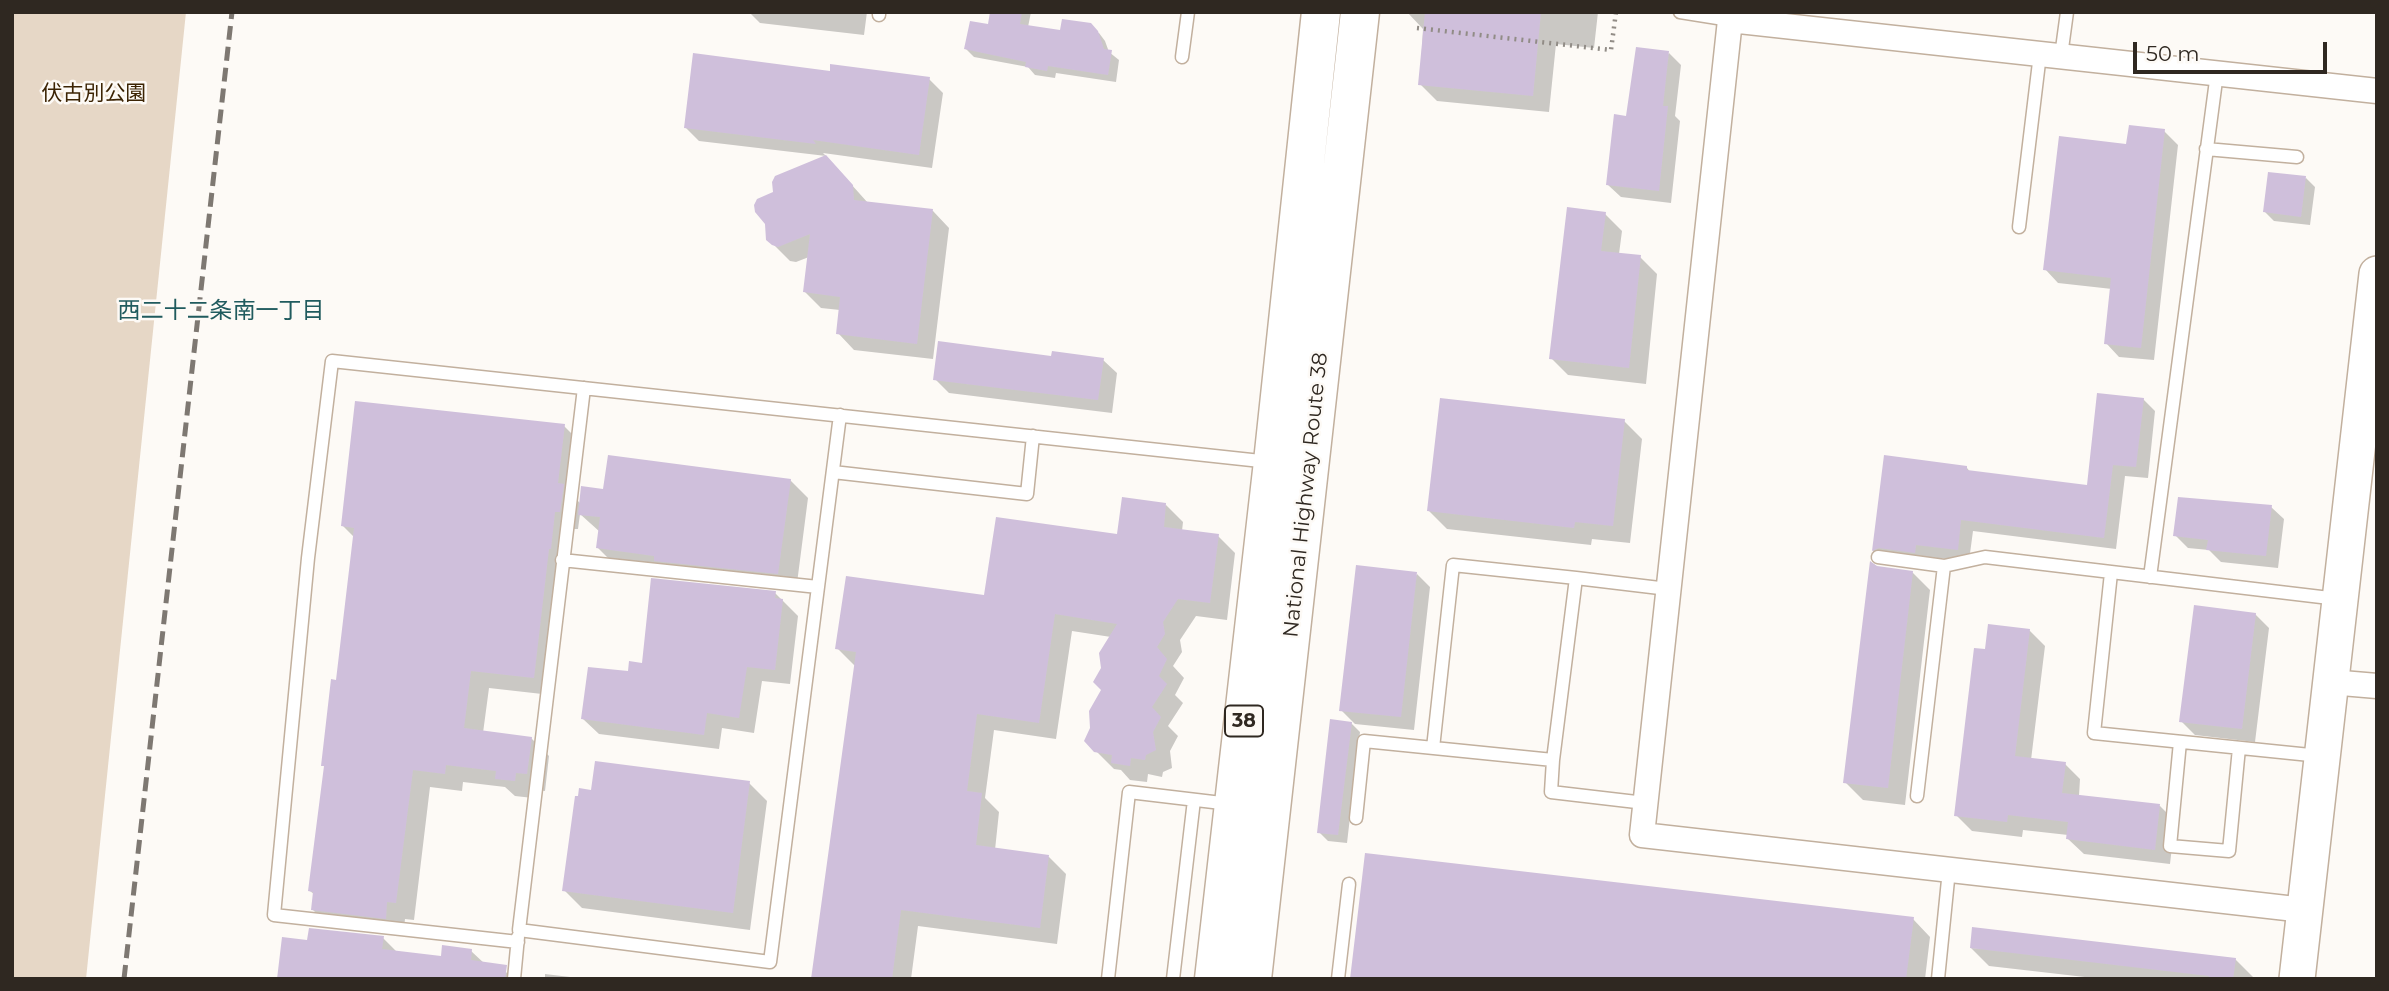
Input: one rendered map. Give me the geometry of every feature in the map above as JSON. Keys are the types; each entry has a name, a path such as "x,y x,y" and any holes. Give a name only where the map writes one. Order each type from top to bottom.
{"highway":[{"name":"National Highway Route 38","path":"1252,979 1291,465 1321,12"},
{"name":"National Highway Route 38","path":"1214,979 1234,804 1291,465 1360,12"}],"street":[{"path":"2305,910 1642,835 1730,20 2377,91"},
{"path":"2297,979 2377,274"},
{"path":"2330,682 2377,686"}],"lane":[{"path":"1182,57 1188,12"},
{"path":"1679,12 1730,20"},
{"path":"2019,227 2051,55 2067,12"},
{"path":"2150,577 2217,73"},
{"path":"2206,149 2297,156"},
{"path":"840,415 770,962 519,936 274,915 309,545 332,361 840,415 1291,465"},
{"path":"514,979 584,388"},
{"path":"833,472 1027,494 1033,436"},
{"path":"1878,557 1944,566 1985,557 2339,599"},
{"path":"562,560 818,587"},
{"path":"1433,748 1453,565 1668,589"},
{"path":"1917,796 1944,566"},
{"path":"2111,573 2094,733 2322,756"},
{"path":"1576,578 1551,792 1645,803"},
{"path":"1356,818 1364,741 1553,760"},
{"path":"2180,742 2170,846 2229,851 2239,748"},
{"path":"1108,979 1129,792 1234,804"},
{"path":"1173,979 1194,800"},
{"path":"1938,979 1950,870"},
{"path":"1338,979 1349,884"}],"path":[{"path":"1417,28 1611,50 1616,12"}],"green space":[{"name":"伏古別公園","path":"12,12 186,12 86,979 12,979"}],"building":[{"path":"990,12 1022,12 1020,24 1060,30 1062,19 1091,23 1098,31 1104,49 1112,50 1108,75 1048,66 1047,71 1025,67 1026,62 964,49 970,21 988,24"},
{"path":"1425,12 1541,12 1533,96 1418,85"},
{"path":"1636,47 1669,51 1663,106 1668,106 1659,191 1606,185 1614,114 1626,116"},
{"path":"693,53 830,71 830,64 930,77 919,155 813,140 816,144 684,128"},
{"path":"2129,125 2165,129 2141,348 2104,344 2111,278 2043,270 2059,136 2126,144"},
{"path":"826,155 853,185 854,200 933,209 917,344 836,334 840,297 803,292 810,234 778,247 766,240 765,224 755,212 757,199 773,192 772,182 775,176"},
{"path":"2268,172 2306,176 2301,217 2263,212"},
{"path":"1567,207 1606,212 1601,251 1641,255 1629,368 1549,359"},
{"path":"938,341 1051,356 1052,351 1104,358 1098,400 933,380"},
{"path":"2097,393 2144,398 2136,467 2113,465 2104,538 1961,520 1958,550 1916,545 1915,553 1879,548 1872,551 1884,455 1967,466 1967,470 2087,485"},
{"path":"1440,398 1625,419 1613,526 1575,522 1574,528 1427,511"},
{"path":"355,401 565,424 558,483 564,484 560,512 555,512 549,549 534,678 471,671 464,728 532,737 527,774 516,773 515,781 495,779 496,771 446,765 445,774 413,770 396,903 387,902 386,919 311,910 313,892 308,891 324,766 321,766 331,679 336,680 354,528 341,526"},
{"path":"608,455 791,479 778,574 654,561 654,556 596,548 600,517 578,515 581,486 603,489"},
{"path":"1122,497 1166,503 1164,527 1219,534 1210,603 1178,599 1163,622 1165,634 1157,647 1167,659 1159,676 1167,684 1152,707 1161,717 1153,732 1156,750 1146,755 1145,760 1131,758 1130,766 1111,763 1112,755 1094,752 1084,741 1090,728 1089,711 1101,690 1093,682 1101,668 1099,653 1117,624 1055,614 1039,723 977,714 967,791 982,793 976,845 1049,855 1040,928 901,910 892,979 811,979 856,652 835,649 846,576 984,595 996,517 1117,534"},
{"path":"2178,497 2272,505 2266,556 2206,550 2208,540 2173,536"},
{"path":"1870,561 1877,566 1913,571 1888,788 1843,783"},
{"path":"1356,565 1417,572 1401,717 1339,711"},
{"path":"651,578 776,591 775,598 783,599 775,670 747,667 739,718 707,713 704,735 581,719 588,667 628,671 629,661 642,663"},
{"path":"2194,605 2256,613 2242,729 2179,722"},
{"path":"1988,624 2030,629 2015,756 2066,762 2062,793 2160,804 2155,850 2066,839 2068,822 2008,815 2007,822 1954,816 1974,648 1985,649"},
{"path":"1330,719 1352,722 1338,835 1317,833"},
{"path":"595,761 750,781 733,913 562,891 575,796 578,796 579,788 591,790"},
{"path":"1365,853 1914,917 1906,979 1350,979"},
{"path":"1972,927 2236,958 2233,979 2208,979 2209,976 1970,948"},
{"path":"309,928 384,936 382,949 441,956 442,945 472,949 471,960 507,965 505,979 277,979 282,937 307,940"}],"railway":[{"path":"124,979 232,12"}],"district":[{"name":"西二十二条南一丁目","path":"221,311"}]}
